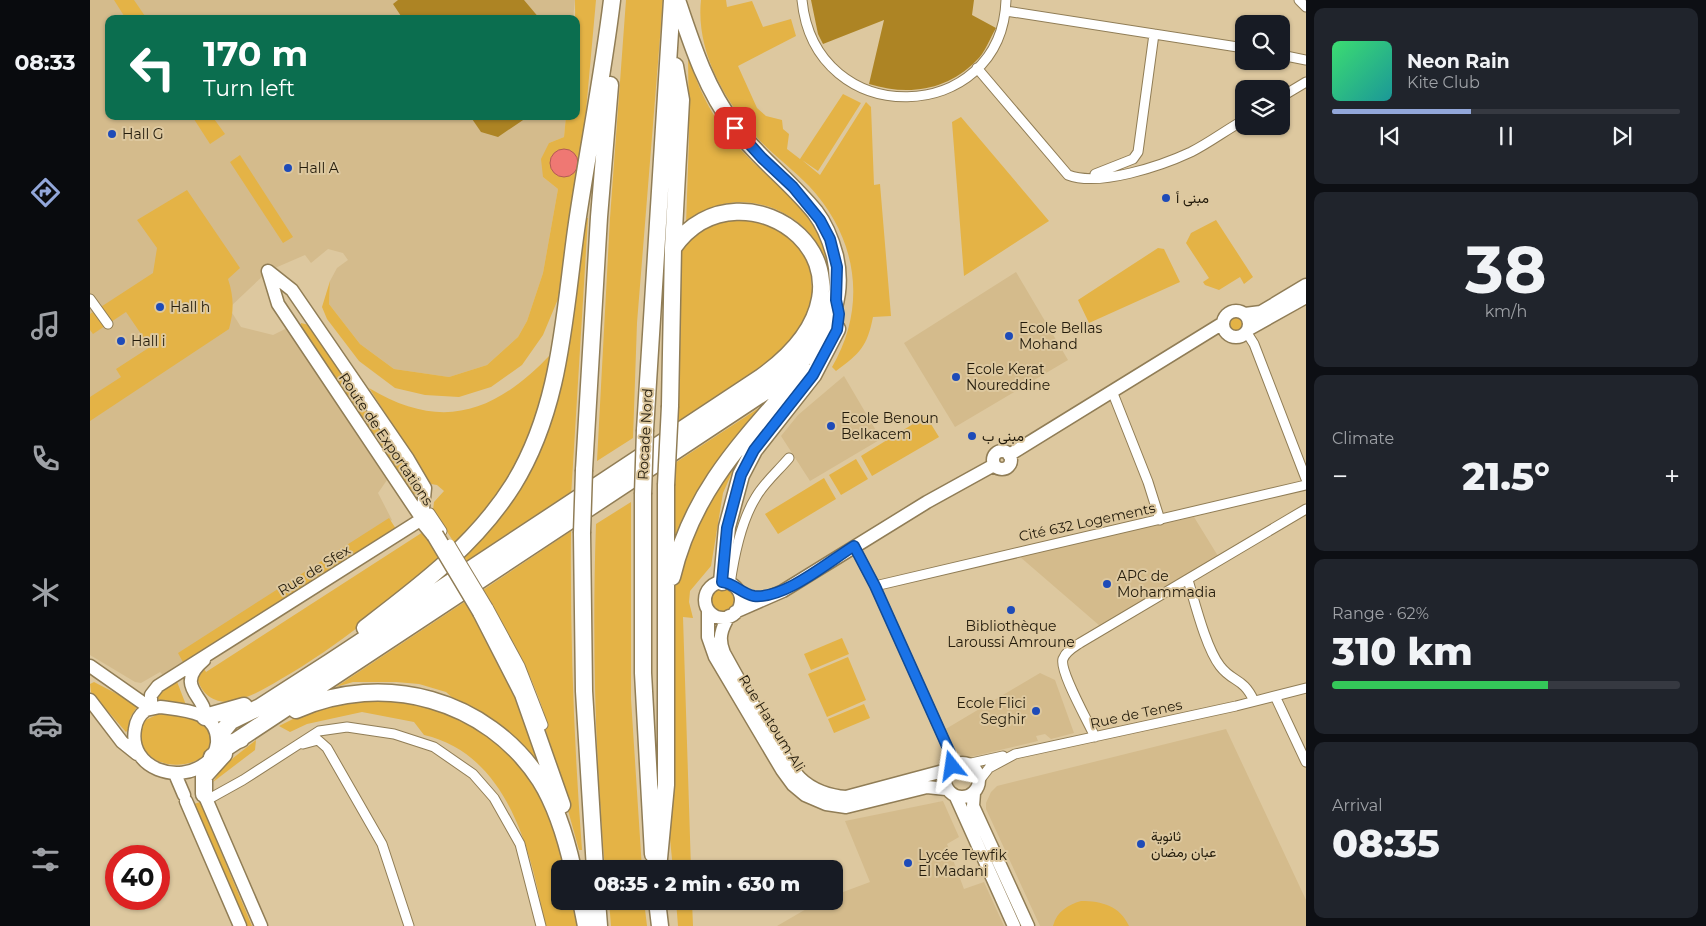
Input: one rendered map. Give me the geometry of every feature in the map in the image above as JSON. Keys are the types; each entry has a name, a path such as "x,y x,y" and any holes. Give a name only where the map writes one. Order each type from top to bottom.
{"highway":[{"path":"593,860 584,691 582,533 584,470 613,0"},
{"path":"284,692 300,676 446,564 498,507 531,452 549,403 560,354 580,207 603,74 613,0"},
{"name":"Rocade Nord","path":"655,860 643,682 643,494 654,263 671,49 672,0"},
{"path":"665,603 684,534 703,495 730,455 816,354 824,341 835,308 837,267 830,239 820,220 793,187 747,142 724,112 708,83 693,48 677,0"},
{"path":"657,860 666,785 666,485 670,406 673,248 682,100 671,49"},
{"path":"572,860 555,810 540,780 522,756 482,722 449,705 423,697 395,692 353,693 311,703 250,734 227,743 223,738 222,732 230,721 284,692 760,378 792,352 815,321 822,293 820,270 810,248 803,239 783,223 756,213 727,213 700,223 680,238 673,248"},
{"path":"730,585 727,528 741,475 754,450 803,389 822,360 839,322 835,308"},
{"path":"212,757 250,734 772,387 810,352 835,308"},
{"path":"426,516 485,610 537,729 569,830 574,860"},
{"path":"238,708 258,700 300,676"},
{"path":"204,717 268,702"},
{"path":"204,794 203,783 209,769 250,734"},
{"path":"583,910 586,926"},
{"path":"598,910 599,926"},
{"path":"659,910 660,926"}],"street":[{"path":"802,0 804,16 812,40 825,60 843,77 864,90 888,96 912,98 936,93 977,68 990,51 1000,32 1006,11 1006,0"},
{"path":"1299,0 1306,8"},
{"path":"1006,11 1235,47"},
{"path":"1081,180 1125,163 1133,159 1138,152 1154,34"},
{"path":"1290,57 1306,60"},
{"path":"977,68 1068,175 1081,180 1132,172 1171,160 1192,151 1235,125"},
{"path":"1290,92 1306,82"},
{"name":"Route de Exportations","path":"274,280 292,290 308,311 425,488 426,516 290,323 278,304 274,280"},
{"path":"783,591 764,596 753,596 730,585 711,587 705,598 708,610 717,616 732,614 783,591 975,474 994,466 1002,469 1007,468 1010,463 1009,455 1223,324 1229,313 1237,311 1245,314 1261,312 1306,285"},
{"path":"1223,324 1225,332 1231,337 1240,338 1248,331 1306,297"},
{"path":"90,299 108,324"},
{"path":"290,323 308,311"},
{"path":"1245,314 1250,321 1248,331 1306,479"},
{"path":"1112,391 1148,482 1160,520"},
{"path":"732,614 740,598 730,585 738,548 752,504 762,488 789,458"},
{"name":"Cité 632 Logements","path":"875,586 962,564 1306,485"},
{"path":"1095,738 1064,672 1063,659 1080,643 1306,509"},
{"name":"Rue de Sfex","path":"153,690 426,516"},
{"path":"854,546 875,586 957,766"},
{"path":"1188,580 1216,661 1228,674 1245,686 1254,701"},
{"path":"485,610 520,666 543,726"},
{"name":"Rue Hatoum Ali","path":"708,610 708,637 715,657 782,770 799,791 826,804 841,807 927,787 951,793"},
{"name":"Rue Hatoum Ali","path":"732,614 721,633 721,644 724,653 754,708 787,760 800,778 811,787 829,795 846,796 957,766"},
{"name":"Rue de Sfex","path":"204,717 204,708 192,690 191,680 198,665 221,646"},
{"path":"90,666 150,708 191,711 211,722 217,740 212,757 194,770 175,774 148,764 117,736 90,700"},
{"path":"90,679 140,695 153,690"},
{"name":"Rue de Tenes","path":"977,787 989,768 1015,754 1095,738 1306,688"},
{"path":"139,756 133,738 136,723 140,716 150,708 153,690"},
{"path":"1275,696 1306,762"},
{"path":"204,794 243,780 319,731 347,727 394,734 434,747 473,774 494,798 520,844 541,926"},
{"path":"294,747 318,740 327,748 382,844 408,926"},
{"path":"1014,926 951,793 945,776 957,766 1015,754"},
{"path":"957,766 975,769 977,787 973,806 1028,926"},
{"path":"194,770 261,926"},
{"path":"175,774 240,926"},
{"path":"951,793 969,796 977,787"}],"shaded area":[{"path":"90,0 575,0 573,15 105,15 105,120 566,120 564,137 549,143 543,177 558,189 543,273 527,321 518,337 487,365 449,377 394,369 360,344 329,304 330,281 337,268 348,260 343,253 328,249 311,263 305,255 268,271 229,308 241,327 273,335 287,328 387,480 378,493 392,520 163,675 160,672 141,683 135,682 90,655"},
{"path":"114,0 134,0 144,15 123,15"},
{"path":"398,0 524,0 537,15 400,15 393,4"},
{"path":"575,0 596,0 581,166 558,299 543,335 522,365 491,387 459,397 425,395 395,388 359,361 327,319 322,307 330,281 329,304 360,344 394,369 449,377 487,365 518,337 527,321 543,273 558,189 543,177 541,159 549,143 564,137 566,120 580,120 580,15 575,15"},
{"path":"626,0 663,0 637,323 633,438 597,461 610,218"},
{"path":"701,0 726,0 727,7 752,1 763,27 791,19 796,36 738,66 757,108 766,116 782,120 783,129 789,134 787,149 800,159 843,94 861,103 818,171 802,160 820,175 866,102 871,107 874,185 880,184 891,316 873,317 865,343 857,354 836,371 832,367 843,344 850,320 853,296 852,273 847,250 838,227 825,206 809,186 756,136 738,114 720,84 706,52 702,35 700,18"},
{"path":"811,0 974,0 972,15 996,28 979,58 952,79 939,85 912,90 884,88 869,84 884,20 823,44 818,34"},
{"path":"688,53 702,94 724,130 753,162 803,211 811,222 823,245 833,282 828,281 823,258 812,237 800,224 785,214 769,207 751,203 716,206 700,214 686,225 689,138"},
{"path":"961,117 1049,221 964,276 952,122"},
{"path":"195,120 215,120 225,134 210,144"},
{"path":"473,120 523,120 498,137 481,132"},
{"path":"564,149 574,153 578,163 574,173 564,177 554,173 550,163 554,153"},
{"path":"240,155 293,237 283,243 230,162"},
{"path":"187,190 240,268 228,279 233,304 229,329 90,421 90,397 121,377 116,369 150,347 126,312 93,334 90,330 90,314 153,273 157,248 137,220"},
{"path":"737,215 785,229 810,262 813,306 786,350 675,428 678,250 691,235"},
{"path":"586,218 588,218 571,497 395,614 527,473"},
{"path":"1216,220 1253,277 1244,284 1240,277 1219,290 1205,285 1203,282 1209,278 1186,243 1191,233"},
{"path":"1158,248 1164,249 1180,282 1089,323 1078,300"},
{"path":"1016,272 1068,360 955,427 904,343"},
{"path":"1236,315 1243,318 1246,325 1243,332 1236,335 1229,332 1226,325 1229,318"},
{"path":"301,323 309,325 419,488 420,495 412,493 301,332"},
{"path":"551,354 555,356 541,416 505,489 457,547 433,510 434,502 444,491 437,485 431,484 369,388 395,402 420,410 444,412 466,410 488,402 509,390 530,374"},
{"name":"Ecole Benoun Belkacem","path":"844,376 881,439 810,481 781,436 798,415"},
{"path":"783,386 695,496 673,540 672,465 762,406"},
{"path":"926,416 939,437 872,476 861,456"},
{"path":"856,459 868,479 841,495 829,475"},
{"path":"734,468 723,493 711,566 690,591 689,602 693,618 683,617 691,860 672,860 670,839 667,615 677,576 691,537 700,518 721,484"},
{"path":"824,478 836,499 778,534 765,514"},
{"path":"631,502 631,699 641,860 604,860 595,696 596,524"},
{"path":"1194,517 1218,556 1100,626 1019,556"},
{"path":"389,518 396,529 184,664 178,653"},
{"path":"571,531 573,691 582,850 579,850 543,720 542,713 544,713 532,681 483,590"},
{"path":"423,532 441,561 364,623 323,652 264,689 239,700 226,702 214,699 201,687 197,675 203,667 206,672"},
{"path":"722,589 730,593 734,601 730,609 722,613 714,609 710,601 714,593"},
{"path":"466,601 508,675 552,786 446,692 419,684 396,682 353,682 336,687"},
{"path":"842,638 849,654 811,670 804,654"},
{"path":"848,657 866,700 827,717 808,674"},
{"path":"1040,673 1055,680 1074,733 1051,739 1045,734 1036,736 1038,741 966,758 954,750 944,730"},
{"path":"176,679 186,705 163,702 158,699 158,693"},
{"path":"94,682 138,705 130,718 129,729 126,732 91,692 90,684"},
{"path":"353,697 428,703 492,735 531,778 552,818 564,860 551,860 551,910 574,910 577,926 545,926 540,898 523,838 511,810 496,785 477,763 453,746 424,735 414,722 362,712 307,724 290,732 279,726 305,713"},
{"path":"864,704 870,718 834,733 828,719"},
{"path":"160,713 191,718 206,726 210,733 207,755 195,761 170,764 159,761 149,755 143,747 141,735 144,721"},
{"name":"ثانوية عبان رمضان","path":"1226,729 1306,900 1306,926 1040,926 986,809 986,803 991,792 997,786"},
{"path":"256,740 255,750 213,782 223,766"},
{"name":"Lycée Tewfik El Madani","path":"943,801 959,837 947,844 964,889 984,882 1004,926 777,926 805,910 843,910 843,892 870,882 845,821"},
{"path":"200,802 252,926 244,926 194,804"},
{"path":"1081,901 1096,902 1110,906 1121,914 1129,926 1053,926 1057,916 1064,909"},
{"path":"610,910 645,910 647,926 611,926"},
{"path":"677,910 692,910 693,926 678,926"}],"place":[{"name":"Hall G","path":"112,134"},
{"name":"Hall A","path":"288,168"},
{"name":"مبنى أ","path":"1166,198"},
{"name":"Hall h","path":"160,307"},
{"name":"Ecole Bellas Mohand","path":"1009,336"},
{"name":"Hall i","path":"121,341"},
{"name":"Ecole Kerat Noureddine","path":"956,377"},
{"name":"Ecole Benoun Belkacem","path":"831,426"},
{"name":"مبنى ب","path":"972,436"},
{"name":"APC de Mohammadia","path":"1107,584"},
{"name":"Bibliothèque Laroussi Amroune","path":"1011,610"},
{"name":"Ecole Flici Seghir","path":"1036,711"},
{"name":"ثانوية عبان رمضان","path":"1141,844"},
{"name":"Lycée Tewfik El Madani","path":"908,863"}],"route":[{"path":"735,128 762,158 793,187 820,220 834,250 837,267 838,286 836,300 839,322 828,349 813,375 754,450 741,475 727,528 722,582 726,582 736,589 753,596 764,596 783,591 854,546 866,566 955,764 952,766"}]}
